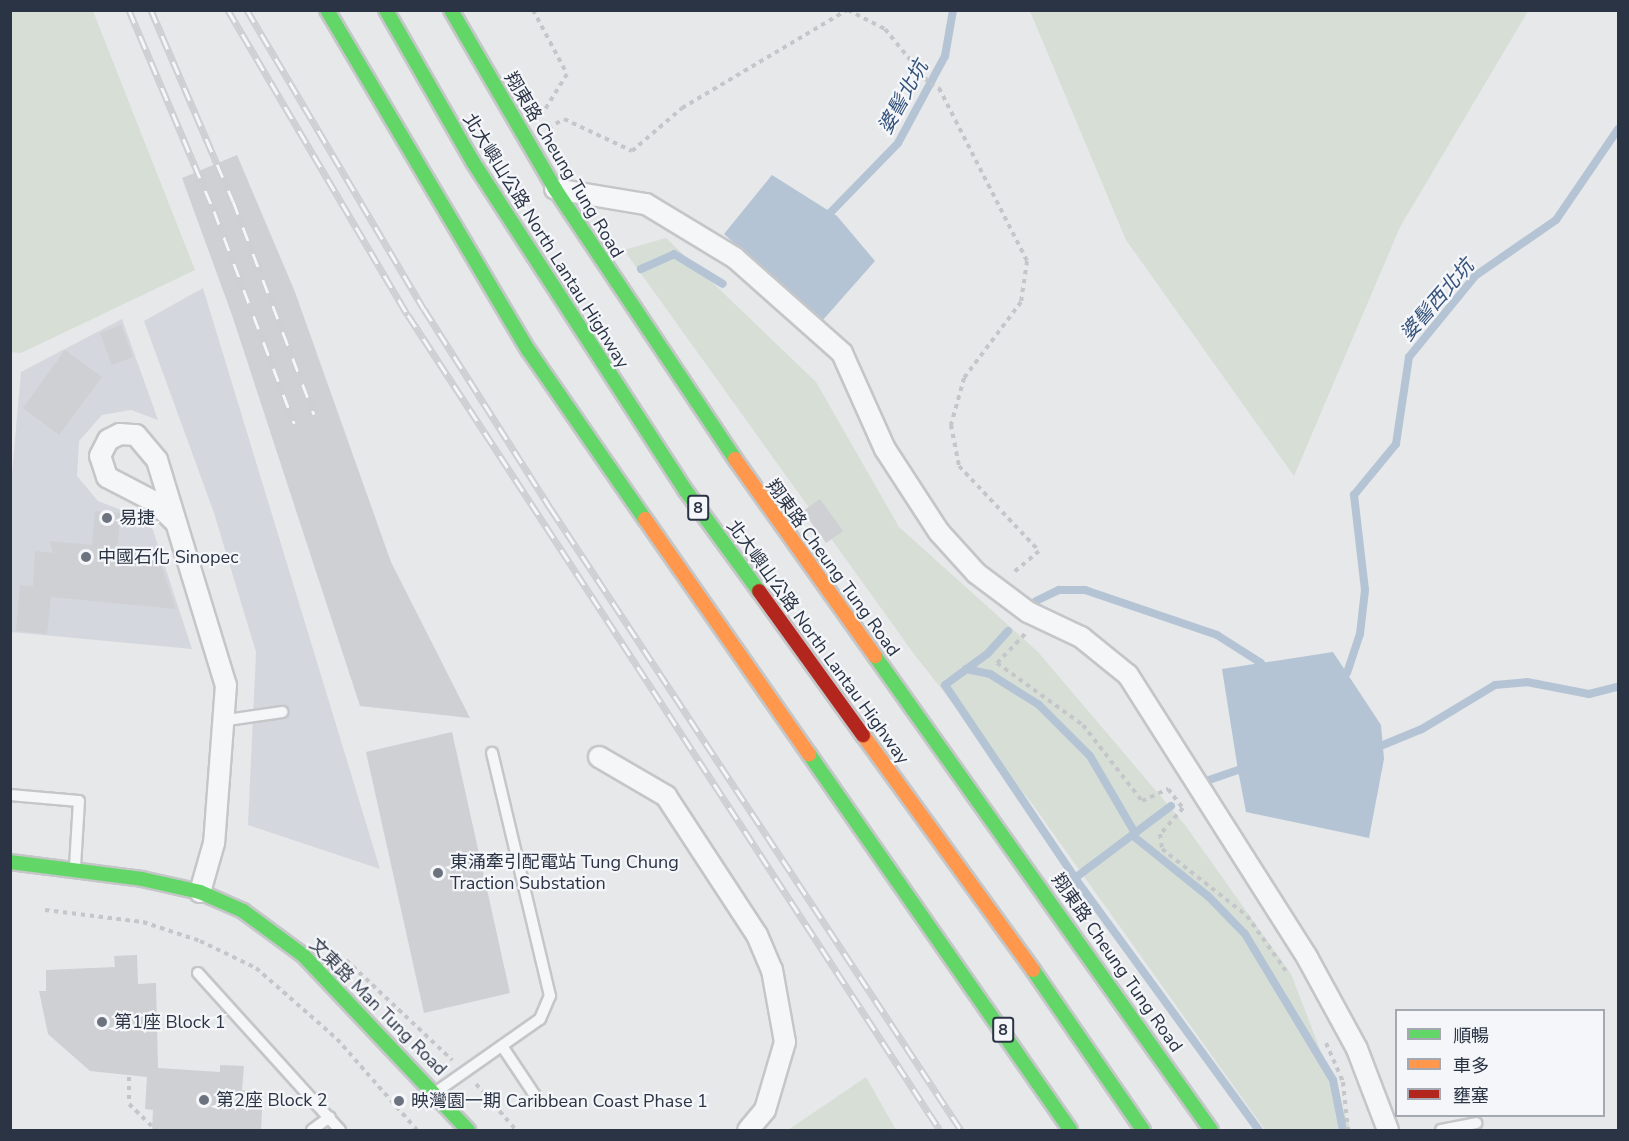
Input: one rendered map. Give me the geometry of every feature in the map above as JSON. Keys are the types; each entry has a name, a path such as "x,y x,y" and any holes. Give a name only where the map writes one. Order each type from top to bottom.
{"main road":[{"name":"8","path":"327,10 447,221 541,369 1070,1131"},
{"name":"北大嶼山公路 North Lantau Highway","path":"386,10 473,162 686,490 1143,1131"},
{"name":"翔東路 Cheung Tung Road","path":"451,10 555,189 732,458 1211,1131"},
{"name":"文東路 Man Tung Road","path":"10,862 75,867 200,892 243,910 303,955 436,1092 468,1131"}],"street":[{"path":"555,189 646,204 735,258 842,353 885,449 939,532 996,587 1028,612 1081,636 1128,675 1308,959 1357,1049 1388,1131"},
{"path":"174,521 155,502 107,477 100,456 108,440 131,434 150,448 174,521 226,685 227,720 214,843 200,892"},
{"path":"599,757 666,796 757,935 772,970 785,1042 768,1101 748,1131"}],"lane":[{"path":"227,720 282,712"},
{"path":"436,1092 540,1019 550,996 492,753"},
{"path":"10,795 80,801 75,867"},
{"path":"198,973 330,1117 340,1131"},
{"path":"502,1046 536,1097"},
{"path":"312,1131 330,1117"},
{"path":"1441,1131 1476,1123"}],"path":[{"path":"526,140 567,74 533,10"},
{"path":"526,140 564,119 632,151 682,108 848,10 885,29 930,84 939,88 1027,261 1021,302 964,378 951,425 958,466 1039,551 996,587"},
{"path":"1021,622 1027,631 997,663 1083,725 1142,801 1168,789 1183,808 1160,834 1162,849 1247,916 1293,980"},
{"path":"45,910 143,922 200,941 256,968 337,1039 417,1131"},
{"name":"文東路 Man Tung Road","path":"343,957 464,1071 516,1131"},
{"path":"1324,1040 1343,1082 1348,1131"},
{"path":"129,1077 129,1104 156,1131"}],"shaded area":[{"path":"10,11 93,11 195,270 21,353 10,352"},
{"path":"1030,11 1528,11 1400,227 1294,476 1126,240"},
{"path":"666,238 816,382 899,527 1038,652 1185,825 1291,974 1351,1130 1265,1130 1033,805 914,654 624,250"},
{"path":"203,288 380,869 248,825 256,652 214,513 144,321"},
{"path":"122,319 158,420 131,410 102,415 79,441 77,476 98,501 142,518 153,530 192,649 11,632 10,496 21,372"},
{"path":"866,1077 896,1130 788,1130"}],"water":[{"path":"772,175 837,216 875,261 822,321 724,234"},
{"path":"1333,652 1381,725 1384,759 1369,838 1246,812 1222,669"}],"building":[{"path":"237,155 295,292 391,562 470,718 360,706 232,315 182,178"},
{"path":"121,325 133,357 112,365 100,333"},
{"path":"65,350 102,377 59,435 23,408"},
{"path":"820,499 843,531 826,543 803,511"},
{"path":"95,511 121,513 117,548 157,552 176,609 51,597 47,634 16,631 20,585 33,586 35,551 53,553 49,541 92,545"},
{"name":"東涌牽引配電站 Tung Chung Traction Substation","path":"452,732 510,993 424,1013 366,752"},
{"path":"137,955 138,984 156,983 158,1068 220,1072 220,1065 244,1066 242,1090 263,1091 261,1131 152,1131 153,1110 145,1109 147,1077 90,1071 48,1034 39,991 46,991 46,970 115,967 114,956"}],"waterway":[{"name":"婆髻北坑","path":"831,212 898,143 945,56 953,10"},
{"name":"婆髻西北坑","path":"1347,673 1360,634 1365,590 1354,495 1396,444 1409,357 1475,276 1556,220 1618,129"},
{"path":"641,269 674,254 723,284"},
{"path":"1036,601 1059,590 1085,590 1217,635 1261,663"},
{"path":"1008,631 987,654 945,685 1075,878 1259,1130"},
{"path":"966,669 990,674 1039,705 1090,756 1135,833"},
{"path":"1383,745 1422,729 1495,685 1527,682 1589,694 1618,687"},
{"path":"1206,781 1238,770"},
{"path":"1075,878 1171,806"},
{"path":"1132,835 1208,896 1245,934 1333,1080 1343,1130"}],"railway":[{"path":"129,10 214,211 294,423"},
{"path":"151,10 233,201 314,414"},
{"path":"228,10 408,315 940,1130"},
{"path":"247,10 424,309 551,509 961,1130"}],"traffic: fast":[{"path":"327,10 529,351 645,519"},
{"path":"386,10 473,162 686,491 759,591"},
{"path":"451,10 555,189 735,459"},
{"path":"875,656 1211,1130"},
{"path":"809,754 1070,1130"},
{"path":"10,862 142,879 200,892 243,911 303,955 468,1130"},
{"path":"1033,970 1143,1130"}],"traffic: slow":[{"path":"735,459 875,656"},
{"path":"645,519 809,754"},
{"path":"863,735 1033,970"}],"traffic: jam":[{"path":"759,591 863,735"}],"place":[{"name":"易捷","path":"107,518"},
{"name":"中國石化 Sinopec","path":"86,557"},
{"name":"東涌牽引配電站 Tung Chung Traction Substation","path":"438,873"},
{"name":"第1座 Block 1","path":"102,1022"},
{"name":"第2座 Block 2","path":"204,1100"},
{"name":"映灣園一期 Caribbean Coast Phase 1","path":"399,1101"}]}
